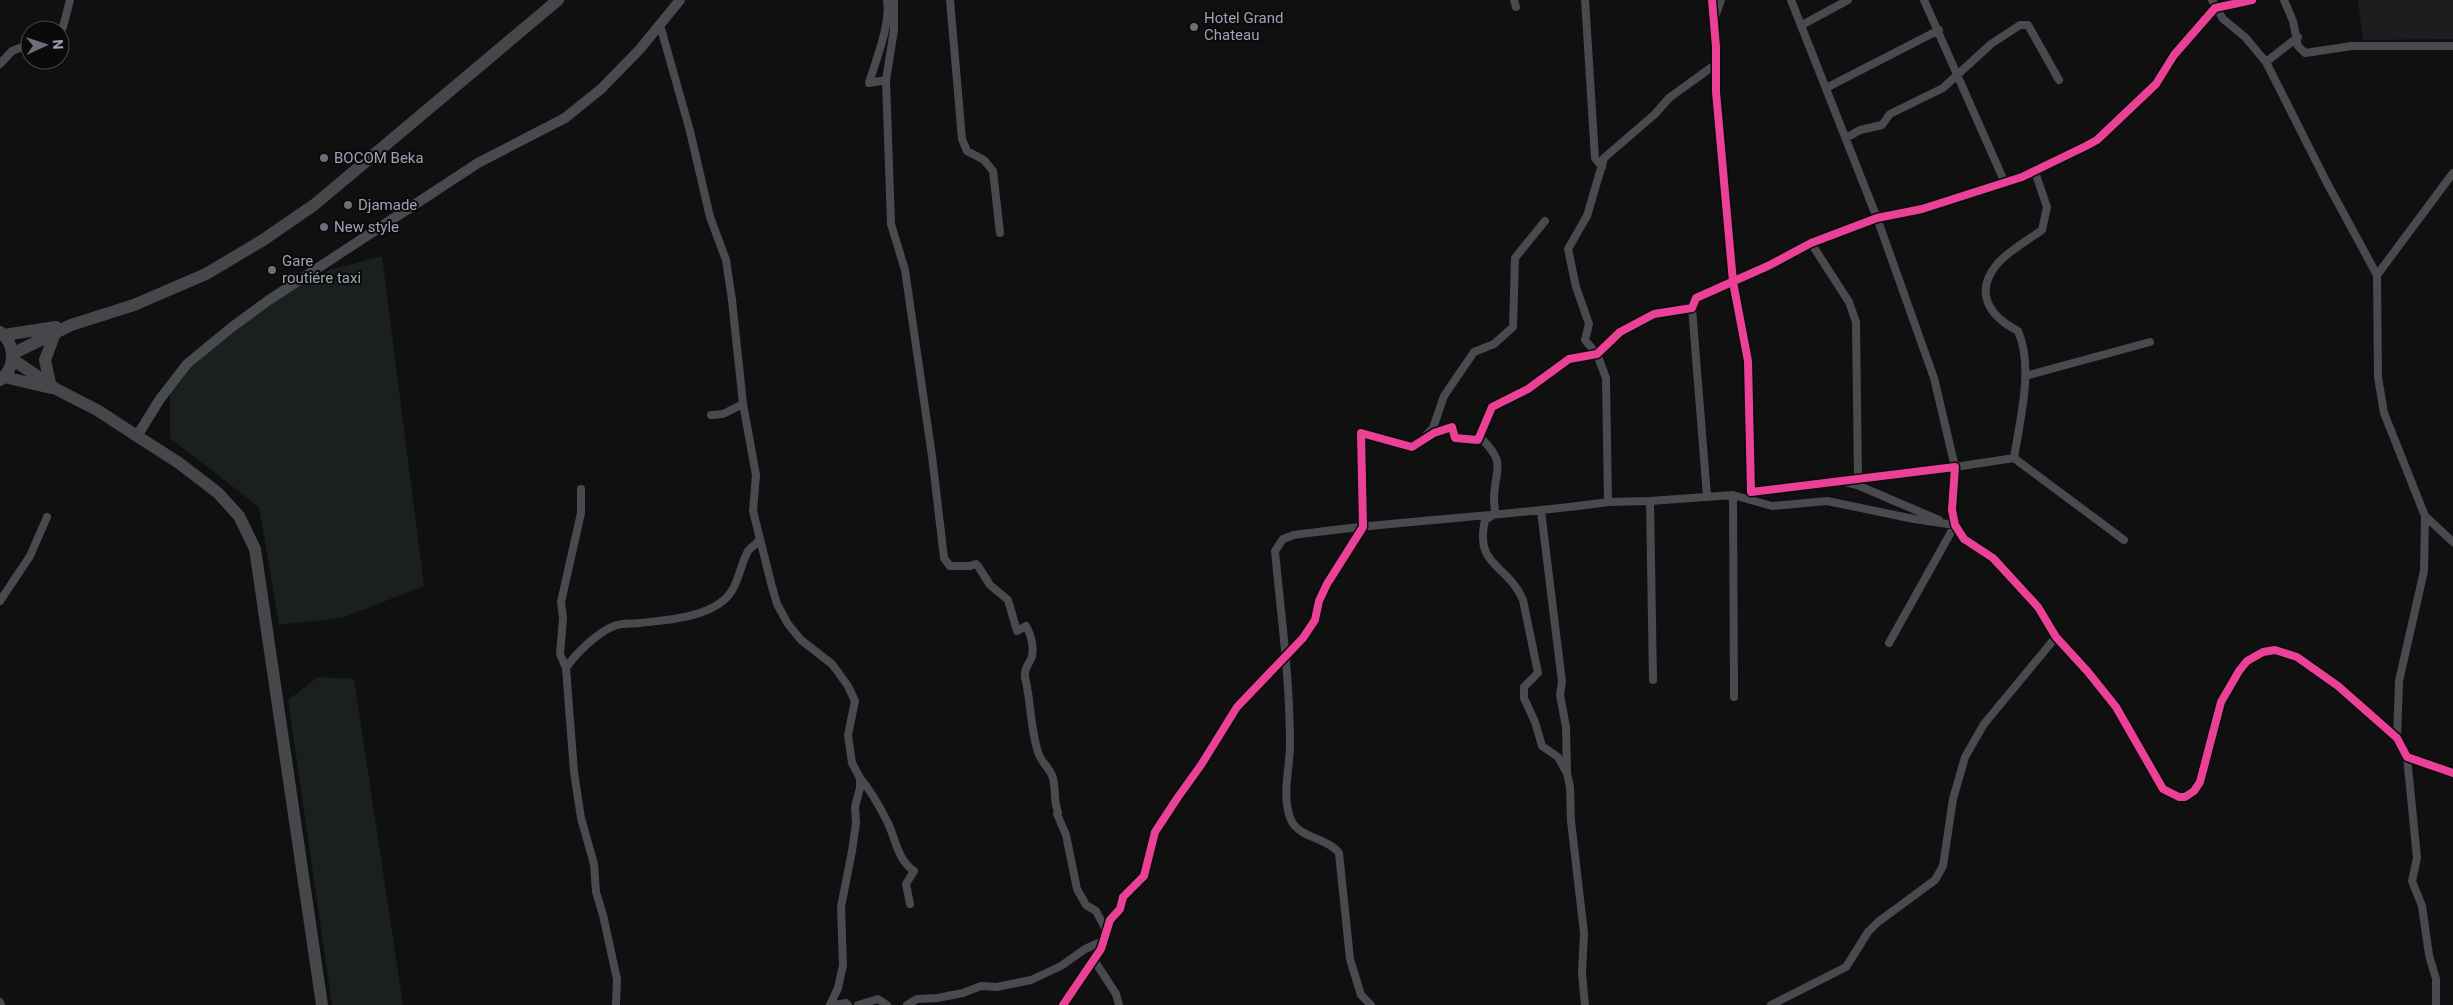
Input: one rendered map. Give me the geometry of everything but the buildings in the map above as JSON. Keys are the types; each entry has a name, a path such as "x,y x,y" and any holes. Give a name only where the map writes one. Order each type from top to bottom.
{"main road":[{"path":"12,357 71,325 134,305 206,274 263,240 314,205 558,0"},
{"path":"2,334 71,325"},
{"path":"53,386 45,360 55,333"},
{"path":"2,334 10,344 12,357 2,379 53,386"},
{"path":"12,357 53,386 97,410 179,463 218,493 239,516 255,548 322,1005"}],"street":[{"path":"65,20 70,0"},
{"path":"137,436 160,399 187,364 232,327 269,300 478,163 565,118 601,89 640,49 680,0"},
{"path":"886,0 888,8 869,83 886,80"},
{"path":"894,0 894,30 886,80 891,224 905,270 932,456 944,558 950,566 970,566 976,564 990,585 1008,600 1017,631 1026,626 1028,630 1032,641 1031,658 1026,664 1025,676 1038,755 1053,778 1057,814 1066,835 1077,889 1086,905 1096,911 1106,930"},
{"path":"950,0 962,139 966,151 984,160 993,171 1000,233"},
{"path":"1585,0 1595,158 1602,166"},
{"path":"1712,0 1716,101 1733,282 1748,361 1751,492 2014,458 2124,540"},
{"path":"1714,20 1721,0"},
{"path":"1792,0 1877,218 1934,378 1955,467 1952,493 1955,525 1964,539 1993,558 2038,607 2056,637 2088,672 2116,707 2163,789 2178,797 2189,795 2200,782 2221,702 2239,671 2247,662 2263,652 2275,650 2297,656 2338,686 2397,738 2407,757 2417,858 2412,881 2424,913 2429,956 2436,979 2436,1005"},
{"path":"1802,25 1848,0"},
{"path":"1924,0 1939,30 2005,183"},
{"path":"1707,496 1692,308 1696,298 1733,282 1811,242 1877,218 1922,209 2005,183 2035,172 2097,140 2156,84 2213,4 2252,0"},
{"path":"2284,0 2298,38 2298,46 2305,52 2352,46 2453,46"},
{"path":"2213,4 2223,19 2244,37 2266,62 2344,216 2377,275 2378,377 2384,413 2425,516 2424,570 2399,681 2397,738"},
{"path":"1846,138 1860,130 1882,125 1890,114 1943,88 1957,73 1991,44 2025,23 2028,25 2059,80"},
{"path":"660,25 690,131 710,217 726,260 732,300 742,404 756,475 753,511 777,604 788,624 801,640 832,664 848,686 855,701 848,735 852,764 875,799 889,825 904,864 914,871 906,884 910,904"},
{"path":"1826,88 1939,30"},
{"path":"2266,62 2298,38"},
{"path":"0,64 12,51 20,48"},
{"path":"1608,502 1606,378 1597,354 1585,340 1589,324 1576,287 1568,249 1587,216 1604,158 1610,150 1655,114 1669,98 1716,64"},
{"path":"2014,458 2025,376 2025,346 2018,330 2004,323 1990,310 1985,292 1989,275 2000,261 2042,230 2047,207 2035,172"},
{"path":"2377,275 2453,173"},
{"path":"1418,443 1433,428 1444,396 1474,352 1494,344 1513,327 1515,258 1545,221"},
{"path":"1811,242 1850,302 1856,322 1858,479"},
{"path":"1478,440 1492,407 1528,389 1569,359 1597,354 1620,332 1654,314 1692,308"},
{"path":"2025,376 2150,342"},
{"path":"711,415 723,414 742,404"},
{"path":"1063,1005 1094,960 1110,920 1120,910 1123,897 1144,876 1155,832 1238,707 1315,620 1319,601 1327,584 1364,527 1362,433 1412,447 1452,427 1455,438 1482,439 1497,457 1499,466 1494,498 1495,514"},
{"path":"1840,481 1857,484 1955,525"},
{"path":"581,489 581,512 561,602 563,618 560,654 566,668 574,772 581,818 594,864 596,892 617,979 616,1005"},
{"path":"1371,1005 1361,995 1350,959 1340,854 1329,844 1298,828 1291,820 1287,803 1290,744 1285,656 1275,551 1283,539 1294,535 1364,527 1541,511 1608,502 1733,495 1772,506 1827,501 1914,520 1955,525"},
{"path":"1733,495 1734,697"},
{"path":"1650,501 1653,680"},
{"path":"1541,511 1562,682 1560,695 1566,727 1566,773"},
{"path":"1495,514 1485,520 1481,535 1482,546 1486,555 1519,589 1527,614 1538,673 1524,687 1524,698 1535,722 1542,746 1558,757 1570,787 1571,820 1584,933 1582,974 1585,1005"},
{"path":"2425,516 2453,542"},
{"path":"0,601 30,556 47,517"},
{"path":"1889,643 1955,525"},
{"path":"566,668 575,654 614,626 656,621 707,611 725,599 735,587 747,553 756,547 759,540"},
{"path":"1771,1005 1846,967 1868,932 1878,922 1936,880 1944,866 1953,799 1965,757 1984,724 2056,637"},
{"path":"2407,757 2453,773"},
{"path":"830,1005 838,988 843,965 841,907 852,851 856,823 855,807 860,778"},
{"path":"907,1005 918,999 963,993 972,988 985,985 997,987 1031,980 1061,966 1084,949 1103,941"},
{"path":"1094,960 1116,994 1118,1005"},
{"path":"858,1005 878,999 887,1005"},
{"path":"835,1005 846,1002 848,1005"}],"shaded area":[{"path":"2358,0 2453,0 2453,39 2363,40"},
{"path":"382,256 424,586 342,618 279,625 259,507 170,438 170,391 205,349 247,312 330,270"},
{"path":"318,677 354,679 403,1005 332,1005 288,700"}],"cycle path":[{"path":"1712,0 1716,47 1716,92 1733,282 1748,361 1751,492 1955,467 1952,510 1955,525 1964,539 1993,558 2038,607 2056,637 2088,672 2116,707 2163,789 2179,797 2185,797 2194,791 2200,782 2221,702 2239,671 2247,661 2263,652 2275,650 2297,657 2338,686 2397,738 2407,757 2453,773"},
{"path":"1063,1005 1101,949 1110,920 1120,909 1123,897 1144,876 1155,832 1201,765 1237,707 1303,638 1315,620 1319,601 1327,584 1363,527 1361,433 1412,447 1434,433 1452,427 1455,438 1478,440 1492,407 1528,389 1569,359 1597,354 1620,332 1654,314 1692,308 1696,298 1770,265 1811,243 1877,218 1922,209 2022,177 2086,146 2097,140 2156,84 2174,55 2215,8 2252,0"}],"place":[{"name":"Hotel Grand Chateau","path":"1194,27"},
{"name":"BOCOM Beka","path":"324,158"},
{"name":"Djamade","path":"348,205"},
{"name":"New style","path":"324,227"},
{"name":"Gare routiére taxi","path":"272,270"}]}
